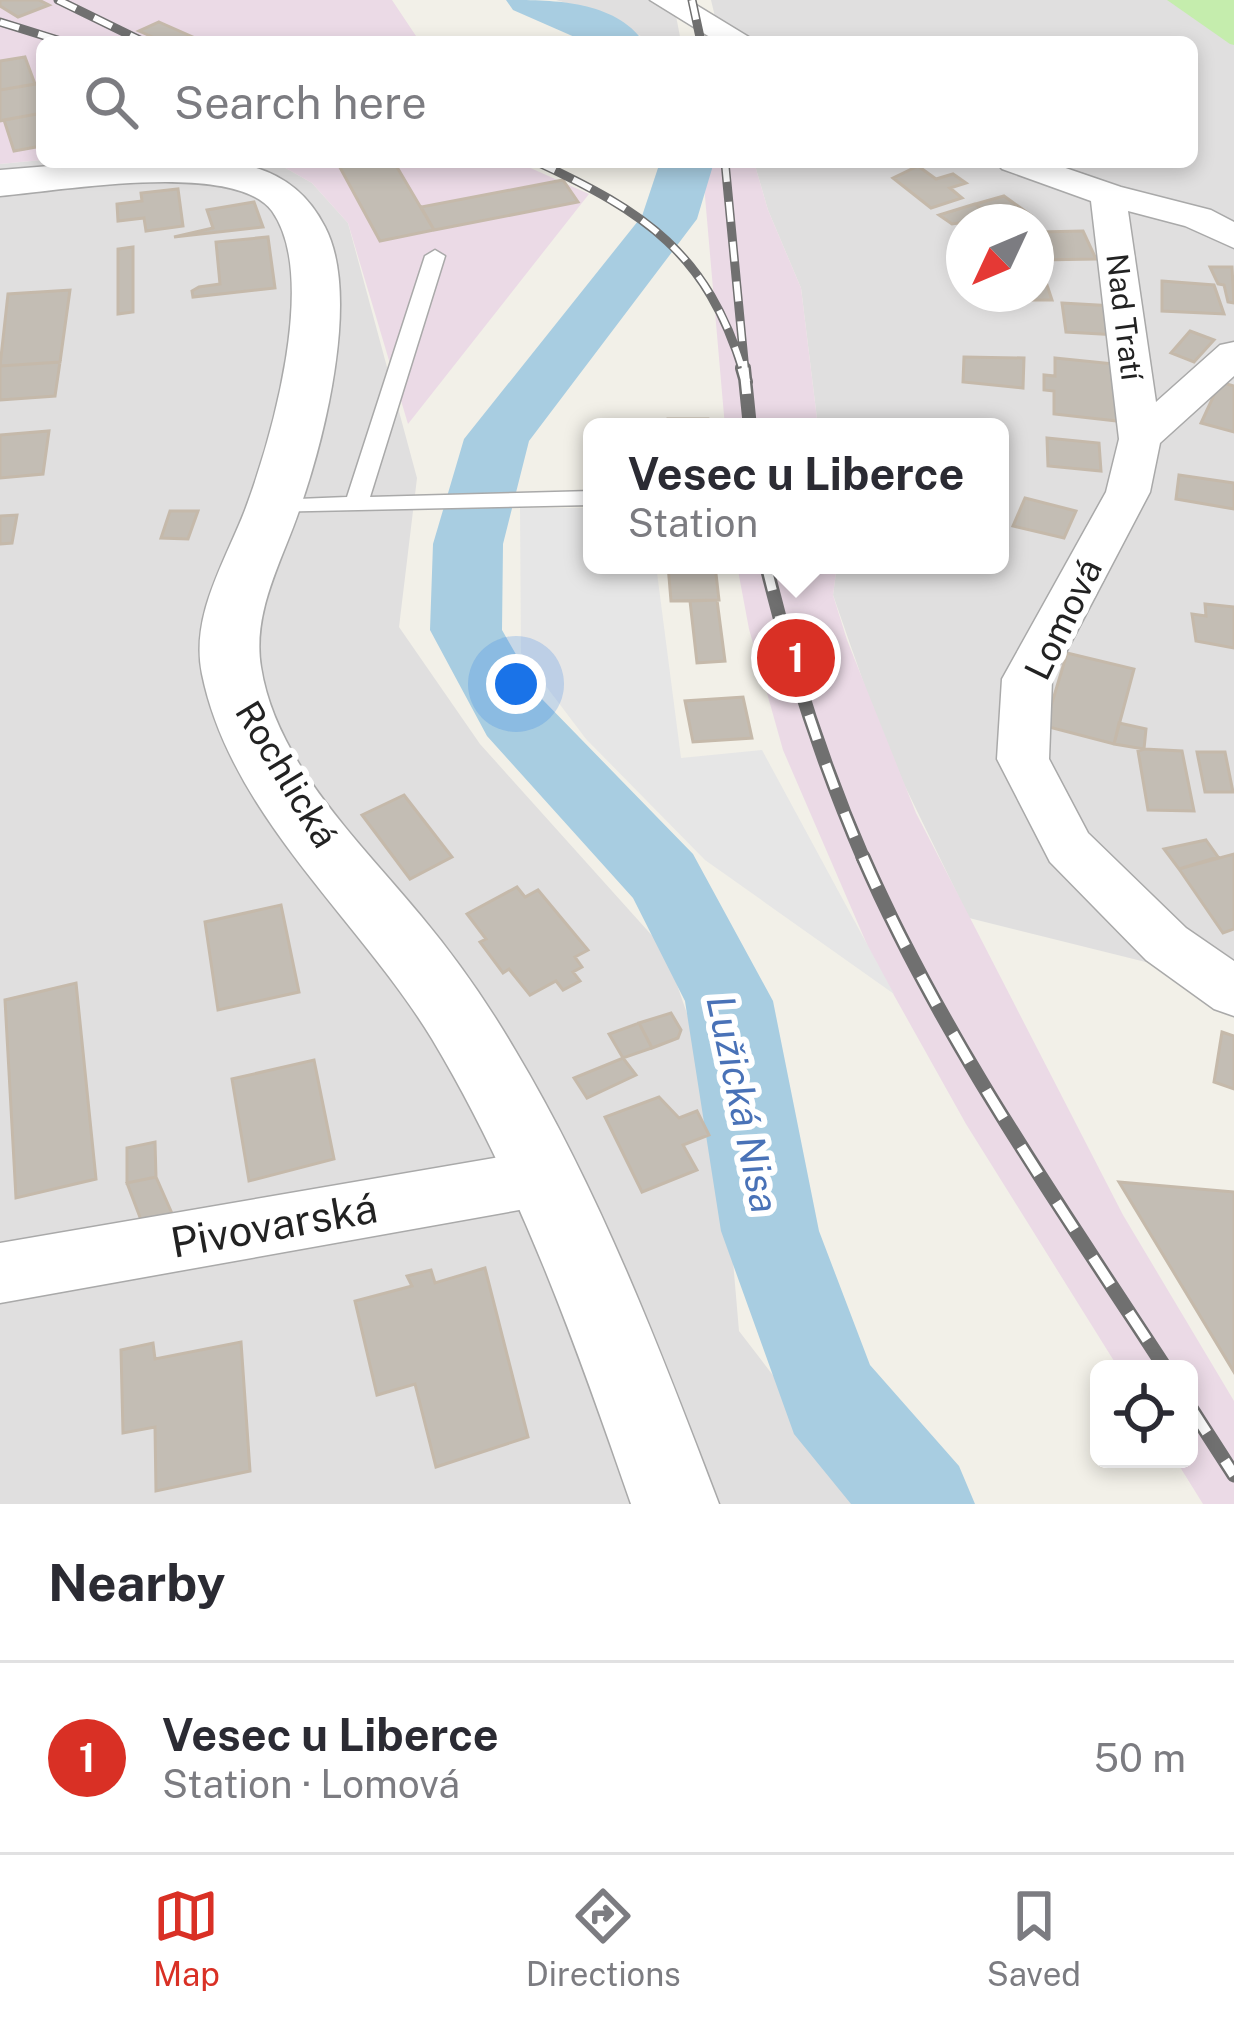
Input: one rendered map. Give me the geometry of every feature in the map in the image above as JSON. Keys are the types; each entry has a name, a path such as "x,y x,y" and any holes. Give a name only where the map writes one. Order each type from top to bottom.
{"street":[{"path":"665,0 730,36"},
{"name":"Rochlická","path":"0,183 189,168"},
{"name":"Rochlická","path":"206,168 251,179 275,190 292,207 304,226 315,283 313,337 273,507 240,584 230,631 241,712 293,799 455,1014 548,1177 686,1494"},
{"name":"Nad Tratí","path":"1031,168 1108,195 1198,218 1234,237"},
{"name":"Nad Tratí","path":"1108,195 1140,439"},
{"path":"1140,439 1234,354"},
{"name":"Lomová","path":"1140,439 1128,492 1027,679 1023,759 1070,847 1166,944 1234,992"},
{"name":"Pivovarská","path":"0,1273 548,1177"}],"lane":[{"path":"356,505 435,256"},
{"path":"273,507 583,498"}],"shaded area":[{"path":"0,0 392,0 416,36 36,36 36,161 0,164"},
{"path":"556,0 673,0 680,36 641,36"},
{"path":"711,0 1234,0 1234,984 969,918 886,747 833,595 836,574 1009,574 1009,418 817,418 801,288 756,168 1198,168 1198,36 720,36"},
{"path":"36,161 36,168 286,168 312,183 348,223 417,478 399,627 480,744 665,950 720,1109 739,1331 831,1451 886,1504 0,1504 0,164"},
{"path":"286,168 530,168 589,194 408,424 348,223 312,183"},
{"path":"703,168 756,168 801,288 817,418 724,418"},
{"path":"520,508 583,508 583,574 657,574 681,758 762,750 894,994 705,860 586,739 521,653"},
{"path":"739,574 836,574 833,595 847,640 916,813 1123,1215 1234,1401 1234,1504 1203,1504 1181,1468 1198,1468 1198,1360 1113,1360 966,1124 872,956 783,750"}],"green space":[{"path":"1167,0 1234,0 1234,45 1230,44"}],"building":[{"path":"0,0 39,0 49,5 18,17 0,6"},
{"path":"159,22 191,36 150,36 139,31"},
{"path":"25,57 35,84 0,90 0,61"},
{"path":"36,84 36,114 0,121 0,90"},
{"path":"36,114 36,147 14,151 4,120"},
{"path":"340,168 398,168 434,230 380,241"},
{"path":"921,168 936,179 953,174 966,183 950,188 962,198 931,208 893,178"},
{"path":"563,180 578,202 434,230 421,207"},
{"path":"178,189 183,226 146,231 144,218 118,221 117,204 142,201 141,193"},
{"path":"1004,196 1015,204 975,204"},
{"path":"254,202 263,227 174,237 213,228 207,210"},
{"path":"1083,231 1096,259 1054,260 1054,232"},
{"path":"268,237 275,288 193,297 192,291 199,287 220,284 216,242"},
{"path":"133,247 133,312 118,314 118,249"},
{"path":"1210,267 1232,267 1234,303 1228,302 1224,285 1218,284"},
{"path":"1162,281 1214,285 1224,314 1162,311"},
{"path":"70,290 60,362 0,366 8,294"},
{"path":"1062,303 1114,306 1117,335 1066,332"},
{"path":"1190,331 1214,340 1194,362 1171,353"},
{"path":"964,357 1024,358 1023,388 963,382"},
{"path":"1055,358 1115,364 1117,421 1054,414 1054,391 1044,390 1044,375 1055,376"},
{"path":"60,362 55,396 0,400 0,366"},
{"path":"1220,382 1234,386 1234,432 1201,423"},
{"path":"49,431 43,474 0,478 0,435"},
{"path":"1047,438 1099,443 1101,471 1048,466"},
{"path":"1179,475 1234,483 1234,509 1176,499"},
{"path":"1025,498 1076,511 1064,538 1013,526"},
{"path":"170,511 198,511 188,539 161,538"},
{"path":"17,515 12,543 0,544 0,516"},
{"path":"669,574 716,574 719,600 671,601"},
{"path":"717,600 725,661 697,663 690,601"},
{"path":"1205,604 1234,607 1234,648 1196,641 1192,614 1206,616"},
{"path":"1067,653 1134,669 1114,744 1045,726"},
{"path":"743,697 752,738 693,742 685,701"},
{"path":"1119,723 1146,729 1144,749 1114,744"},
{"path":"1138,751 1182,751 1194,811 1148,810"},
{"path":"1197,752 1225,752 1233,792 1205,792"},
{"path":"404,795 452,857 410,879 362,815"},
{"path":"1206,840 1218,857 1179,869 1164,849"},
{"path":"1234,854 1234,929 1223,933 1179,869"},
{"path":"517,887 525,897 538,890 588,950 575,957 582,967 573,972 580,981 563,990 556,981 530,995 509,969 503,973 480,942 486,939 467,914"},
{"path":"281,905 299,992 218,1010 205,922"},
{"path":"76,983 96,1179 16,1198 5,1000"},
{"path":"671,1013 681,1030 678,1038 652,1048 639,1023"},
{"path":"639,1023 652,1048 623,1058 609,1034"},
{"path":"1222,1032 1234,1036 1234,1089 1214,1082"},
{"path":"623,1058 636,1075 587,1098 574,1078"},
{"path":"314,1060 334,1159 249,1181 232,1079"},
{"path":"659,1097 679,1118 697,1111 709,1135 683,1145 697,1170 642,1192 605,1117"},
{"path":"155,1142 156,1177 127,1183 127,1148"},
{"path":"156,1177 178,1227 146,1233 127,1183"},
{"path":"1119,1182 1234,1192 1234,1372"},
{"path":"485,1268 528,1437 436,1467 415,1384 377,1395 355,1301 412,1286 407,1276 431,1270 435,1283"},
{"path":"241,1342 250,1471 156,1491 155,1427 123,1433 121,1350 153,1343 155,1359"}],"waterway":[{"name":"Lužická Nisa","path":"530,0 610,36"},
{"name":"Lužická Nisa","path":"685,168 669,219 497,439 468,544 466,630 514,717 664,877 729,1001 770,1231 831,1398 921,1504"}],"railway":[{"path":"58,0 132,36"},
{"path":"692,0 700,36"},
{"path":"0,22 45,36"},
{"path":"550,168 610,199 667,241 711,296 742,369"},
{"path":"726,168 745,371"},
{"path":"744,368 745,379"},
{"path":"742,369 745,379"},
{"path":"745,379 749,418"},
{"path":"768,574 809,714 864,860"},
{"path":"863,857 965,1055 1160,1360"},
{"path":"1198,1419 1234,1475"}],"place":[{"name":"Vesec u Liberce","path":"796,658"}]}
